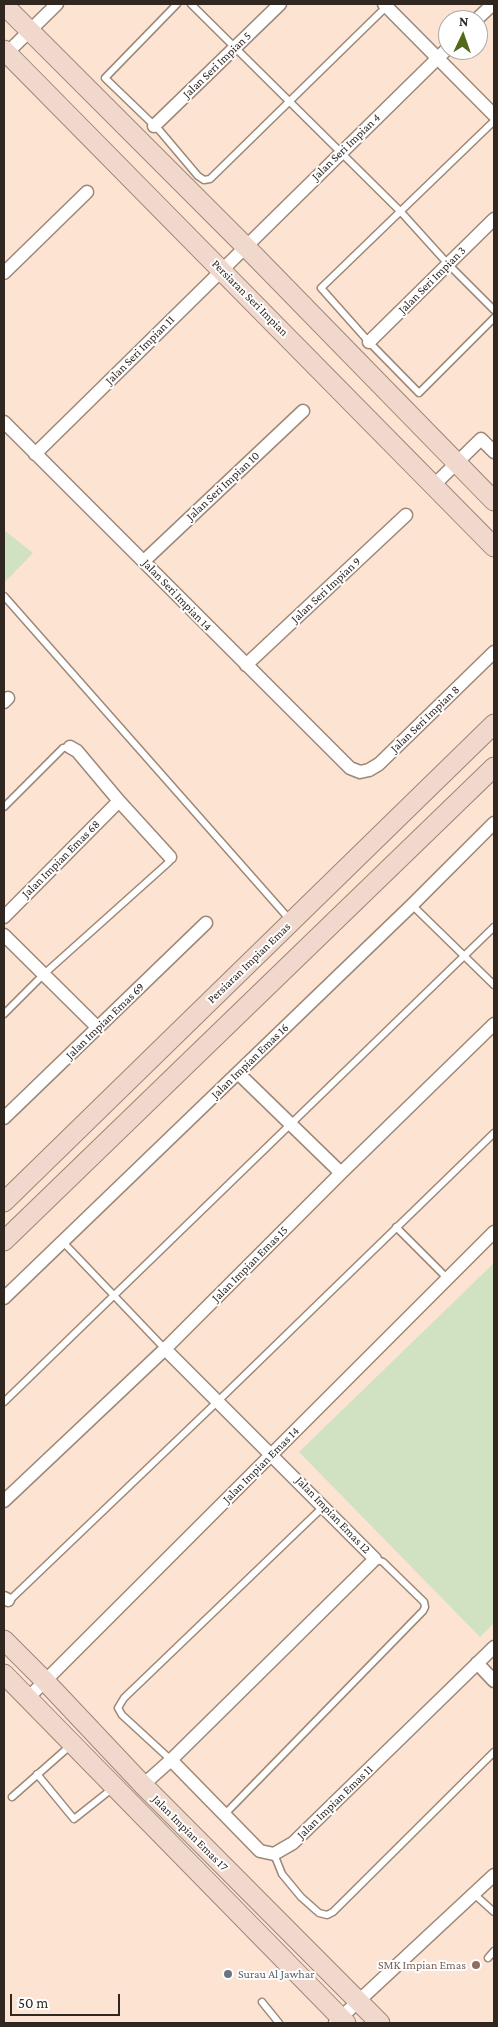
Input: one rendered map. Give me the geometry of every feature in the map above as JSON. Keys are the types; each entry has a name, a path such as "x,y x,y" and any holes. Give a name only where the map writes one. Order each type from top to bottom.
{"street":[{"path":"5,52 30,31 56,4"},
{"name":"Jalan Seri Impian 5","path":"154,126 280,4"},
{"path":"386,4 494,115"},
{"path":"4,5 245,246 494,501"},
{"name":"Persiaran Seri Impian","path":"5,52 222,269 494,547"},
{"name":"Jalan Seri Impian 4","path":"245,246 437,58"},
{"path":"4,273 87,192"},
{"name":"Jalan Seri Impian 3","path":"369,342 494,218"},
{"name":"Jalan Seri Impian 11","path":"35,454 245,246"},
{"path":"324,374 348,352"},
{"path":"368,420 392,397"},
{"name":"Jalan Seri Impian 10","path":"144,561 303,411"},
{"name":"Jalan Seri Impian 14","path":"4,422 350,768"},
{"path":"433,486 481,438 494,452"},
{"name":"Jalan Seri Impian 9","path":"246,665 406,515"},
{"name":"Jalan Seri Impian 8","path":"350,768 360,772 369,770 379,764 494,652"},
{"name":"Persiaran Impian Emas","path":"4,1202 494,724"},
{"path":"70,747 77,751 170,857"},
{"path":"4,1241 494,767"},
{"name":"Jalan Impian Emas 68","path":"4,917 119,801"},
{"name":"Jalan Impian Emas 16","path":"4,1298 412,905 494,823"},
{"name":"Jalan Impian Emas 69","path":"4,1118 206,923"},
{"path":"4,935 98,1028"},
{"name":"Jalan Impian Emas 15","path":"4,1501 165,1349 340,1173 494,1024"},
{"path":"238,1073 340,1173"},
{"name":"Jalan Impian Emas 14","path":"28,1698 494,1232"},
{"name":"Jalan Impian Emas 12","path":"143,1785 171,1760 376,1559 165,1349"},
{"name":"Jalan Impian Emas 17","path":"4,1640 143,1785 380,2023"},
{"name":"Jalan Impian Emas 11","path":"274,1854 293,1842 494,1647"},
{"path":"477,1663 494,1681"},
{"name":"Jalan Impian Emas 17","path":"4,1674 340,2021"},
{"path":"171,1760 260,1851 274,1854"},
{"path":"340,2021 494,1875"}],"lane":[{"path":"177,4 105,76 107,81 154,126 204,180 210,179 386,4"},
{"path":"191,4 401,212 448,264 494,310"},
{"path":"494,122 321,288 369,342 419,393 494,318"},
{"path":"4,596 291,922"},
{"path":"4,807 63,748 70,747"},
{"path":"4,1014 44,974 169,862 170,857"},
{"path":"412,905 494,985"},
{"path":"4,1402 465,957 494,926"},
{"path":"6,1599 12,1598 494,1133"},
{"path":"396,1226 448,1279"},
{"name":"Jalan Impian Emas 12","path":"62,1241 165,1349"},
{"path":"171,1760 122,1715 118,1708 124,1698 324,1506"},
{"path":"224,1815 426,1607 424,1602 383,1562 376,1559"},
{"path":"12,1797 72,1743"},
{"path":"274,1854 282,1874 301,1896 319,1913 327,1915 333,1912 494,1752"},
{"path":"37,1774 74,1819 114,1788"},
{"path":"474,1894 494,1912"},
{"path":"488,1958 494,1951"},
{"path":"262,2002 279,2023"}],"green space":[{"path":"4,530 33,553 4,583"},
{"path":"494,1263 494,1623 480,1637 299,1452"}],"place":[{"name":"SMK Impian Emas","path":"476,1965"},
{"name":"Surau Al Jawhar","path":"228,1974"}]}
